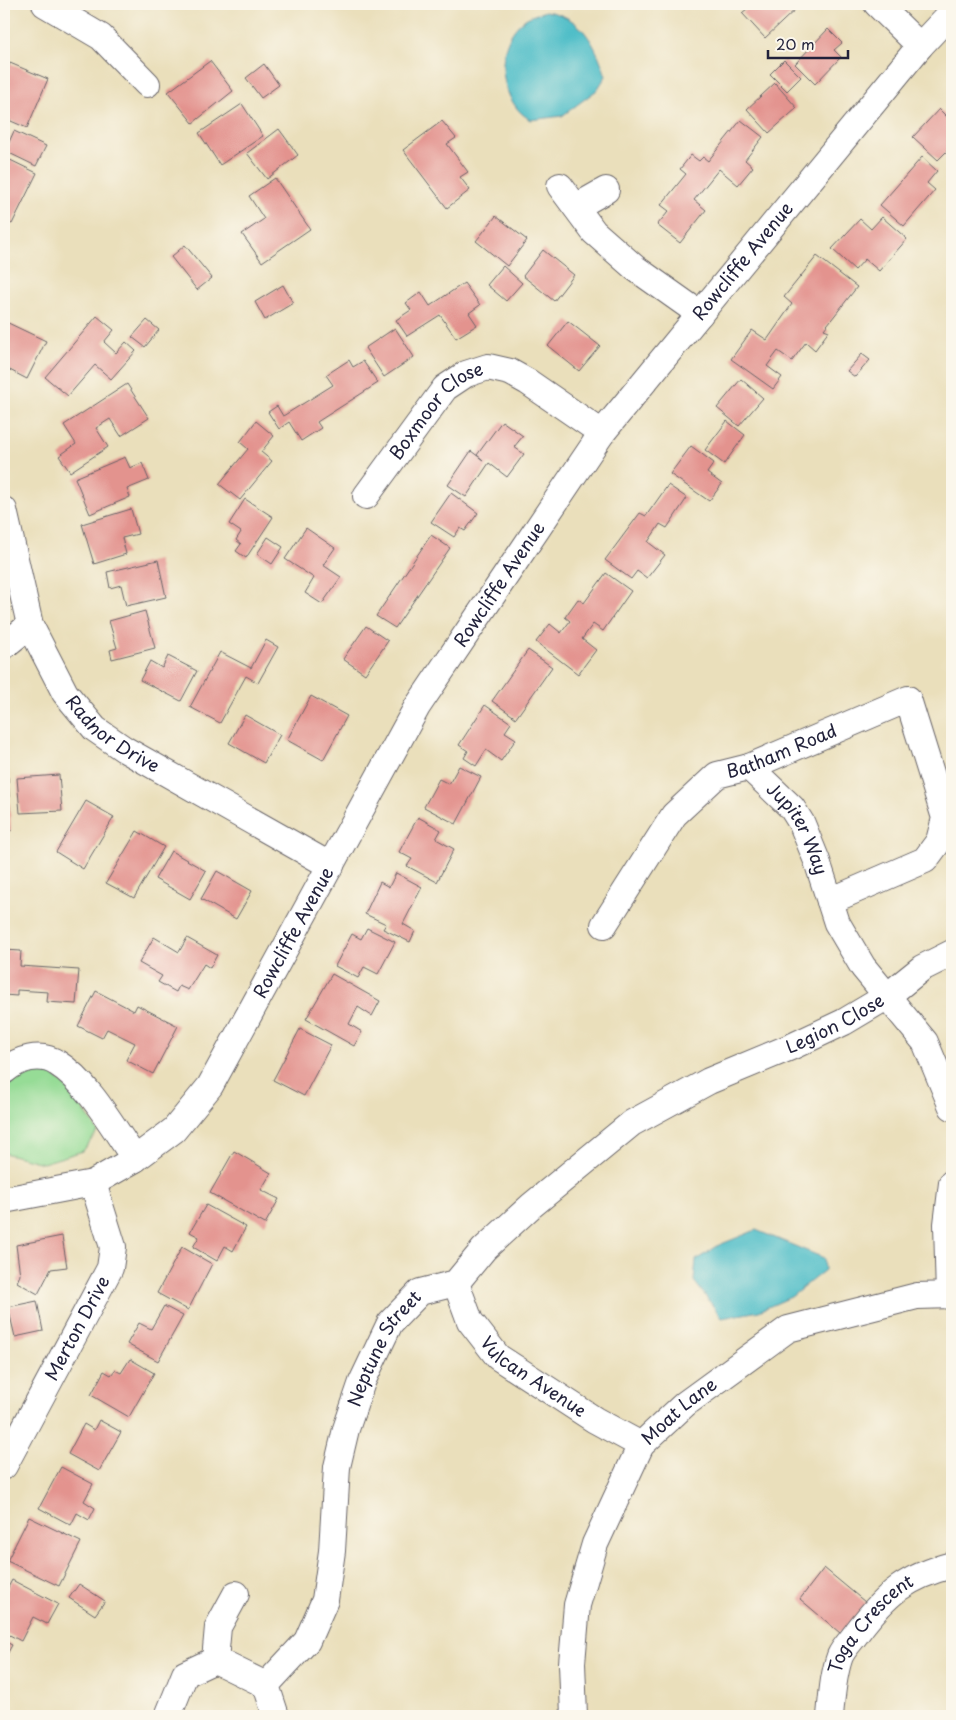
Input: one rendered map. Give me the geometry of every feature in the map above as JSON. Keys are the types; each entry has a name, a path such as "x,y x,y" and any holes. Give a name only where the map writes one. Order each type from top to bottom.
{"street":[{"path":"45,4 101,37 147,84"},
{"path":"877,4 920,46"},
{"name":"Rowcliffe Avenue","path":"4,1199 93,1183 135,1159 174,1130 210,1086 416,707 602,433 920,46 952,12"},
{"path":"560,186 594,232 635,268 700,314"},
{"path":"576,208 606,190"},
{"name":"Boxmoor Close","path":"366,496 445,388 466,374 488,367 510,372 528,382 602,433"},
{"name":"Radnor Drive","path":"4,510 30,625 65,693 95,729 124,749 331,866"},
{"path":"4,646 30,625"},
{"name":"Batham Road","path":"604,925 674,815 717,775 749,767 908,700"},
{"name":"Jupiter Way","path":"830,901 924,860 939,842 945,818 908,700"},
{"name":"Jupiter Way","path":"749,767 792,808 802,824 837,924 863,968 925,1042 952,1107"},
{"name":"Legion Close","path":"456,1283 484,1249 531,1206 632,1123 709,1081 844,1022 886,997 922,968 952,953"},
{"path":"4,1071 23,1060 40,1057 56,1062 83,1087 135,1159"},
{"name":"Merton Drive","path":"4,1466 110,1268 113,1247 93,1183"},
{"path":"951,1296 947,1224 952,1183"},
{"name":"Vulcan Avenue","path":"456,1283 470,1321 498,1357 595,1420 641,1445"},
{"name":"Neptune Street","path":"266,1685 307,1641 325,1600 332,1551 337,1467 346,1430 362,1382 390,1323 420,1292 456,1283"},
{"name":"Moat Lane","path":"574,1716 572,1663 578,1606 595,1544 641,1445 685,1404 788,1329 917,1296 951,1296"},
{"name":"Toga Crescent","path":"830,1716 833,1685 841,1655 869,1616 894,1590 926,1572 952,1565"},
{"path":"215,1660 218,1628 236,1594"},
{"path":"215,1660 266,1685 276,1716"},
{"path":"168,1716 186,1674 215,1660"}],"green space":[{"path":"37,1068 47,1072 64,1085 98,1131 83,1151 43,1163 4,1153 4,1087 6,1077"}],"water":[{"path":"545,11 558,14 578,25 592,42 606,76 597,90 562,116 530,120 519,111 510,97 503,74 503,62 505,50 515,28 531,16"},
{"path":"756,1230 824,1258 825,1270 791,1297 759,1311 722,1318 694,1281 696,1260 719,1245"}],"building":[{"path":"753,4 797,4 799,6 765,38 742,13"},
{"path":"828,29 842,43 834,50 841,57 815,84 795,64"},
{"path":"784,60 801,77 787,91 770,74"},
{"path":"210,61 233,91 193,123 168,92"},
{"path":"10,63 48,79 27,128 4,118 4,78"},
{"path":"264,64 279,85 261,98 246,78"},
{"path":"775,83 797,108 769,133 747,109"},
{"path":"952,96 952,106 947,102"},
{"path":"242,104 263,136 220,165 199,133"},
{"path":"939,109 952,122 952,154 948,150 938,160 913,137"},
{"path":"741,120 763,137 745,160 753,167 738,185 719,169 694,200 706,210 680,243 657,225 669,211 661,205 686,174 680,169 691,155 699,161 703,157 708,161"},
{"path":"442,121 456,138 447,144 468,172 460,177 470,190 447,208 403,150"},
{"path":"279,129 298,155 267,179 247,153"},
{"path":"14,131 46,146 36,166 5,151"},
{"path":"4,157 37,173 12,224 4,220"},
{"path":"922,157 937,171 927,183 935,190 904,226 880,205"},
{"path":"275,178 310,229 262,262 242,234 264,219 249,196"},
{"path":"496,216 527,240 507,266 476,241"},
{"path":"882,217 907,239 879,271 865,259 855,270 832,249 860,219 871,229"},
{"path":"185,245 212,278 197,290 171,257"},
{"path":"543,250 574,275 554,301 523,276"},
{"path":"817,256 857,287 824,329 829,331 815,350 806,342 792,361 778,351 767,366 782,377 773,389 731,359 752,330 767,340 792,304 784,297"},
{"path":"503,266 522,283 506,301 487,285"},
{"path":"464,283 480,305 469,313 477,325 456,338 440,315 407,336 396,320 411,310 406,303 421,292 430,306"},
{"path":"283,285 293,303 265,320 255,302"},
{"path":"97,316 114,330 104,342 116,353 126,342 136,351 111,379 95,365 68,396 45,377"},
{"path":"147,320 159,330 145,347 132,337"},
{"path":"4,321 46,341 27,379 4,367"},
{"path":"568,321 600,346 579,371 548,346"},
{"path":"395,328 414,357 384,377 365,348"},
{"path":"862,354 870,360 855,377 847,371"},
{"path":"349,360 353,367 363,361 378,383 317,422 321,428 301,441 289,422 279,429 268,412 277,406 283,416 333,385 326,375"},
{"path":"741,379 763,398 739,426 717,408"},
{"path":"127,384 149,418 121,436 110,419 96,428 108,447 70,472 59,456 76,444 64,425"},
{"path":"256,421 274,436 261,452 272,461 240,500 219,484 248,449 240,442"},
{"path":"502,421 523,436 514,447 524,454 507,477 489,463 466,497 448,485 471,451 483,460 477,455"},
{"path":"727,421 745,435 724,464 705,450"},
{"path":"691,446 714,463 707,473 722,484 709,501 670,474"},
{"path":"125,457 130,468 142,463 149,480 127,489 130,497 90,514 75,478"},
{"path":"668,485 687,498 667,528 660,524 648,542 665,555 647,578 637,571 631,579 605,560 640,513 646,516"},
{"path":"451,493 478,513 465,531 460,528 454,537 431,522"},
{"path":"245,499 273,517 246,558 236,551 241,544 236,540 241,532 229,524"},
{"path":"131,509 138,534 122,538 126,554 94,564 82,524"},
{"path":"306,528 335,548 323,565 341,577 322,604 305,593 314,578 285,559"},
{"path":"431,535 450,548 395,628 376,616"},
{"path":"268,537 283,547 272,564 257,554"},
{"path":"158,560 166,597 126,606 121,585 110,588 107,572"},
{"path":"606,573 631,591 603,631 593,624 582,639 596,650 578,674 536,642 550,624 561,633 570,621 565,617 578,599 584,603"},
{"path":"145,611 155,648 112,659 110,650 117,648 109,621"},
{"path":"366,626 388,641 365,674 343,659"},
{"path":"266,640 278,647 258,683 246,676 220,723 190,707 220,652 251,668"},
{"path":"528,650 552,667 516,718 492,701"},
{"path":"168,656 197,671 181,701 140,680 150,661 162,668"},
{"path":"311,696 347,716 323,760 287,740"},
{"path":"485,705 511,723 505,732 516,739 501,761 486,750 476,766 464,758 468,751 459,745"},
{"path":"245,715 280,735 264,763 229,743"},
{"path":"459,766 481,777 456,824 424,807 439,779 449,784"},
{"path":"59,775 62,811 20,813 17,778"},
{"path":"4,777 8,777 11,831 4,831"},
{"path":"86,801 114,817 83,869 56,852"},
{"path":"418,817 441,830 436,839 454,849 437,882 407,866 412,859 399,852"},
{"path":"137,831 164,847 134,898 106,883"},
{"path":"171,851 206,871 190,899 155,879"},
{"path":"217,871 252,891 236,919 201,899"},
{"path":"396,873 422,887 403,924 415,931 410,942 383,929 386,924 365,914 380,882 389,887"},
{"path":"367,928 395,942 378,974 364,967 358,978 335,966 352,934 361,939"},
{"path":"154,937 179,952 187,938 217,955 210,968 204,964 188,990 179,986 176,992 158,982 162,976 139,963"},
{"path":"4,950 21,951 20,966 79,970 76,1004 47,1002 48,992 17,990 17,996 4,995"},
{"path":"332,974 380,1001 372,1016 358,1007 349,1024 362,1032 354,1046 306,1019"},
{"path":"96,991 134,1011 137,1005 178,1026 153,1074 126,1060 135,1043 107,1029 102,1038 78,1026"},
{"path":"300,1029 331,1045 304,1096 273,1080"},
{"path":"234,1151 271,1173 261,1190 279,1199 265,1224 210,1193"},
{"path":"206,1205 246,1227 233,1251 225,1246 217,1261 193,1247 199,1237 190,1232"},
{"path":"62,1236 67,1267 51,1269 38,1294 17,1282 20,1275 16,1245"},
{"path":"182,1247 212,1264 188,1310 157,1293"},
{"path":"37,1301 43,1331 15,1337 8,1307"},
{"path":"164,1306 183,1316 158,1361 127,1344 139,1323 151,1329"},
{"path":"130,1359 154,1373 129,1417 91,1395 104,1371 111,1375 115,1370 121,1373"},
{"path":"99,1420 121,1432 99,1471 68,1454 84,1424 94,1430"},
{"path":"61,1467 93,1484 84,1501 95,1508 89,1520 77,1513 71,1525 39,1508"},
{"path":"29,1517 81,1542 59,1586 7,1561"},
{"path":"824,1568 871,1607 840,1633 800,1599"},
{"path":"12,1580 58,1604 47,1624 33,1617 21,1641 4,1632 4,1595"},
{"path":"79,1584 105,1601 95,1615 69,1598"},
{"path":"4,1641 12,1645 4,1660"}]}
